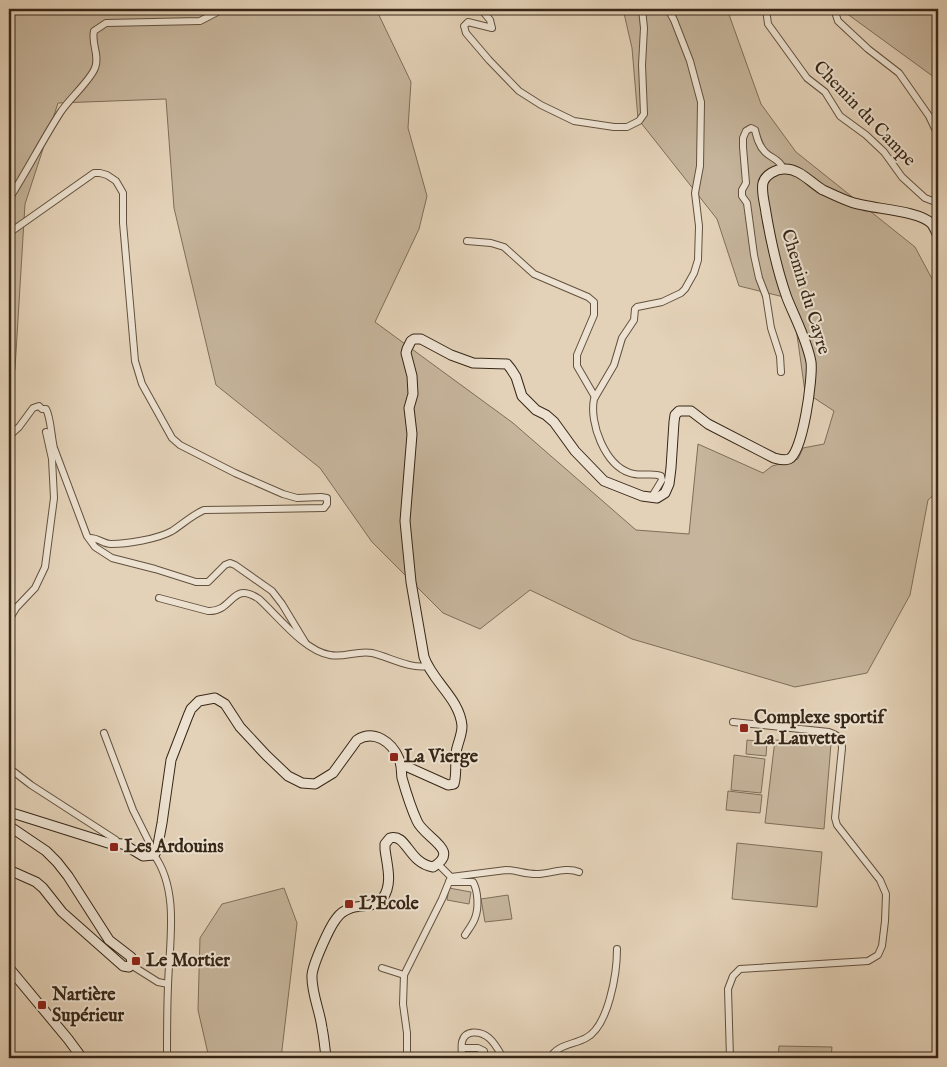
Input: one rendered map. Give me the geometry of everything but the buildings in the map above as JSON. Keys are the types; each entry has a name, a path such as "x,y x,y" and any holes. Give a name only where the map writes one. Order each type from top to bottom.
{"street":[{"path":"9,199 60,112 95,69 97,60 92,37 94,31 106,23 200,21 222,9"},
{"path":"481,9 490,20 492,28 468,22 464,26 466,33 489,60 520,91 541,105 574,120 614,127 627,127 639,121 644,114 642,65 644,28 642,9"},
{"path":"401,764 448,785 454,784 456,779 456,753 462,724 456,707 427,666 411,582 405,521 412,434 409,416 413,384 406,353 408,345 414,339 421,339 451,355 473,363 507,364 516,377 522,396 536,410 546,414 554,422 576,451 604,481 651,498 662,480 661,476 657,474 643,476 628,473 615,464 605,451 598,434 593,405 595,397 614,365 622,338 634,320 635,309 662,302 685,289 698,265 699,226 695,193 700,166 702,102 690,61 668,9"},
{"name":"Chemin du Campe","path":"766,9 768,24 807,78 825,92 840,116 866,135 884,152 902,177 914,188 926,198 938,203"},
{"path":"834,9 838,21 868,49 899,73 929,116 938,135"},
{"path":"781,372 780,356 771,328 766,296 759,278 754,255 747,203 742,196 742,190 746,183 743,147 746,131 751,128 755,130 760,145 766,153 780,161 783,168 794,170 822,189 851,202 872,208 903,212 923,218 931,223 938,234"},
{"name":"Chemin du Cayre","path":"651,498 657,498 665,493 669,484 672,468 674,422 675,415 679,411 692,411 708,424 774,458 788,459 793,456 797,449 808,408 811,362 777,269 768,229 763,192 763,183 766,178 773,172 783,168"},
{"path":"9,233 94,173 100,173 116,181 123,193 123,223 135,361 142,384 172,438 180,445 235,473 283,494 297,498 321,496 327,498 327,504 324,508 204,510 192,515 171,531 119,544 108,544 96,538 90,538"},
{"path":"467,240 491,243 504,247 534,274 588,297 594,302 594,315 577,356 578,366 595,397"},
{"path":"9,436 19,427 33,408 39,406 42,409 44,408 48,411 50,434 54,448 87,536 95,547 112,558 200,583 208,582 225,565 230,563 235,565 272,591 305,642"},
{"path":"9,620 16,608 35,588 47,558 54,484 45,416 42,409"},
{"path":"159,598 208,612 215,612 226,607 236,594 252,594 305,642 323,654 332,656 370,652 418,667 427,666"},
{"path":"9,812 101,841 123,844 147,857 154,855 157,850 171,760 188,716 191,709 199,701 215,698 225,704 240,727 266,755 288,776 302,783 315,784 333,774 357,740 369,735 375,736 388,744 396,753 401,764 403,781 417,821 426,834 442,847 444,856 438,864 426,866 410,854 402,840 398,837 390,838 385,844 389,885 382,899 376,904 346,910 336,918 330,927 312,975 326,1058"},
{"path":"730,1058 728,989 733,976 740,969 868,961 874,958 880,950 886,900 883,885 837,825 835,818 842,748 840,738 829,732 733,722"},
{"path":"104,733 133,810 151,849 149,851 139,850 136,852"},
{"path":"9,768 31,785 116,840 116,843"},
{"path":"9,826 46,851 57,862 109,940 131,957 133,962 131,965"},
{"path":"154,855 160,864 168,885 171,927 167,1058"},
{"path":"438,864 450,880 473,882 476,888 477,910 475,918 465,935"},
{"path":"450,880 506,870 515,870 528,874 570,869 579,872"},
{"path":"9,870 36,882 62,912 123,966 131,965 158,982 168,984"},
{"path":"407,1058 407,1032 403,1004 404,975 450,880"},
{"path":"550,1058 559,1049 587,1038 596,1030 605,1011 615,979 617,949"},
{"path":"9,968 82,1058"},
{"path":"382,968 404,975"},
{"path":"462,1058 462,1040 466,1034 474,1032 490,1038 503,1058"},
{"path":"462,1048 478,1048 484,1051 485,1058"}],"shaded area":[{"path":"9,9 376,9 411,82 408,128 427,196 419,229 375,322 513,423 636,530 689,534 698,444 763,473 772,466 798,459 803,448 824,444 834,411 805,392 792,299 739,286 717,219 638,119 632,48 623,9 727,9 761,104 796,152 915,247 938,290 938,491 928,500 910,595 867,673 795,687 632,639 530,590 480,629 443,613 372,542 320,468 216,385 174,208 166,99 58,103 25,204 15,369 9,392"},
{"path":"847,9 938,9 938,80 846,13"},
{"path":"747,740 767,742 766,756 746,754"},
{"path":"775,740 831,744 824,829 765,823"},
{"path":"734,755 765,759 761,793 731,790"},
{"path":"728,791 762,795 760,813 726,810"},
{"path":"737,843 822,852 817,907 732,899"},
{"path":"284,888 297,923 281,1058 209,1058 198,1010 200,938 222,904"},
{"path":"449,888 471,892 469,904 447,900"},
{"path":"508,895 512,919 485,922 481,899"},
{"path":"779,1046 832,1047 831,1058 778,1058"}],"place":[{"name":"Complexe sportif La Lauvette","path":"744,728"},
{"name":"La Vierge","path":"394,757"},
{"name":"Les Ardouins","path":"114,847"},
{"name":"L’Ecole","path":"349,904"},
{"name":"Le Mortier","path":"136,961"},
{"name":"Nartière Supérieur","path":"42,1005"}]}
